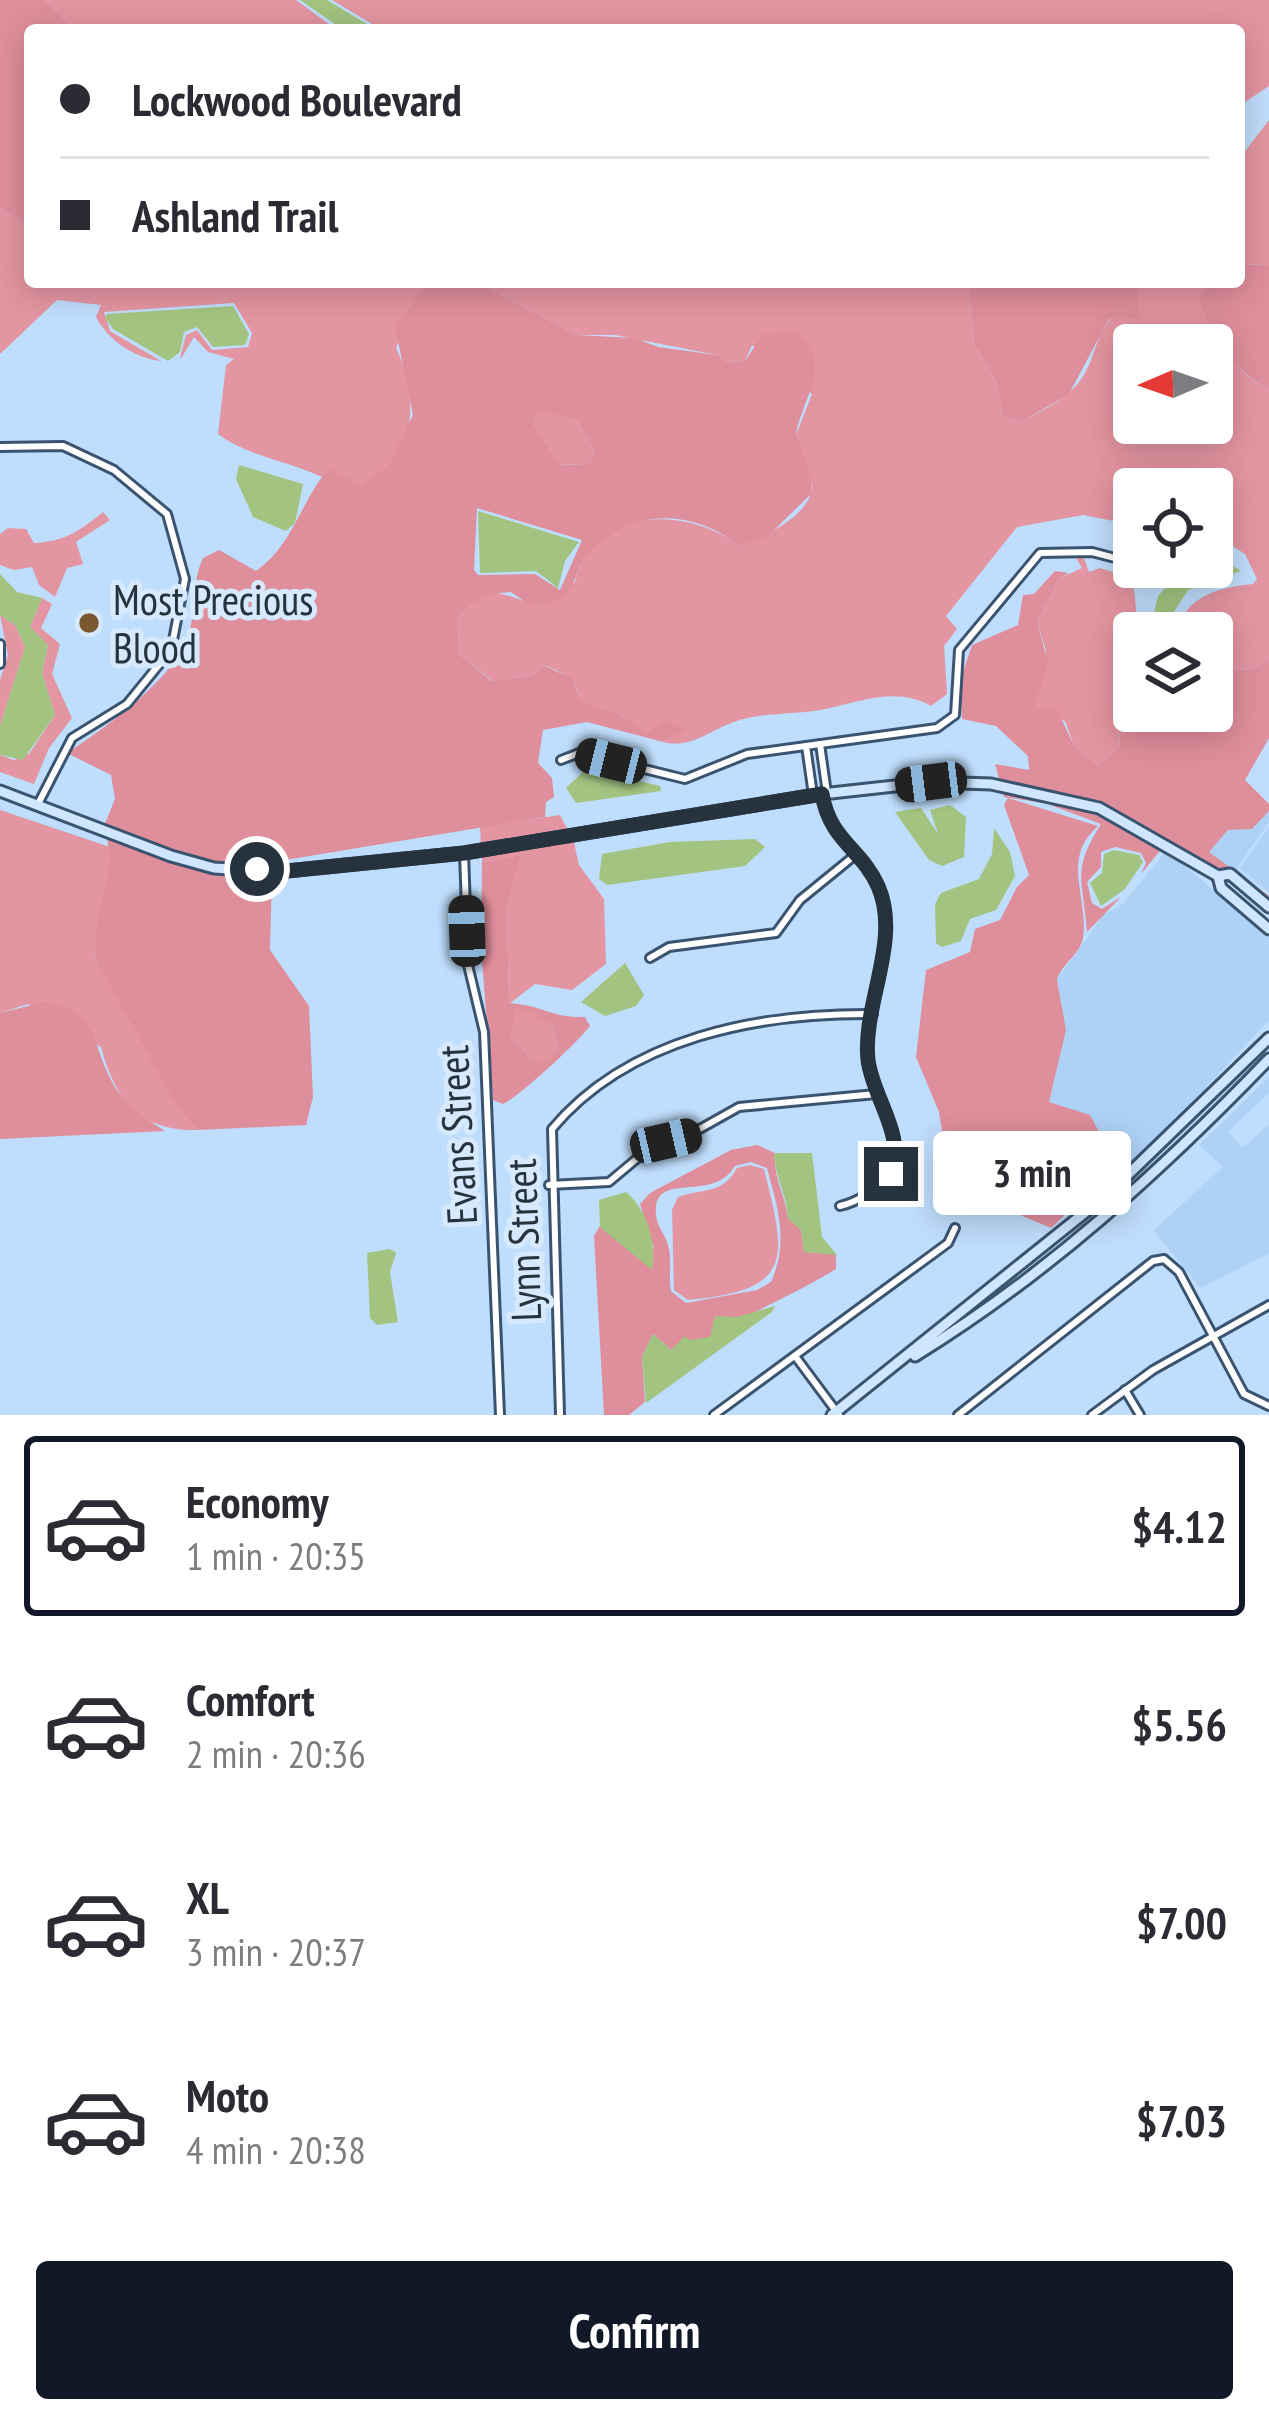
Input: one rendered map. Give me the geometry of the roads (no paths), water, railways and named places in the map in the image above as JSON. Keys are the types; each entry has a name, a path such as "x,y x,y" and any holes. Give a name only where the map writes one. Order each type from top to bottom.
{"street":[{"path":"0,447 63,446 114,470 167,514 184,579 171,650 127,704 72,737 38,804"},
{"path":"562,760 578,753 685,779 748,754 949,724 955,715 959,650 1040,553 1092,552 1113,558"},
{"path":"0,644 0,664"},
{"path":"820,744 821,794"},
{"path":"806,746 827,822 878,884 882,903 884,934 868,1059 895,1143 894,1169 888,1180 840,1206"},
{"path":"0,791 171,856 214,868 277,872 464,853 821,794 931,782 1051,794 1116,817 1218,876 1230,874 1269,907"},
{"name":"Evans Street","path":"464,853 469,965 484,1032 500,1415"},
{"path":"650,958 669,947 776,933 800,900 854,856"},
{"path":"1218,876 1221,888 1269,928"},
{"name":"Lynn Street","path":"560,1415 552,1129 609,1076 705,1032 829,1013 873,1014"},
{"path":"795,1356 836,1414 1069,1227 1191,1118 1269,1038"},
{"path":"885,1374 1013,1290 1201,1129 1269,1059"},
{"path":"550,1185 609,1182 646,1151 689,1136 739,1107 877,1094"},
{"path":"1191,1118 1201,1129"},
{"path":"714,1415 948,1243 955,1228"},
{"path":"958,1415 1153,1261 1164,1259 1179,1272 1244,1394 1269,1406"},
{"path":"1092,1415 1213,1335 1269,1305"},
{"path":"1126,1390 1140,1415"}],"place":[{"name":"Most Precious Blood","path":"89,623"}]}
